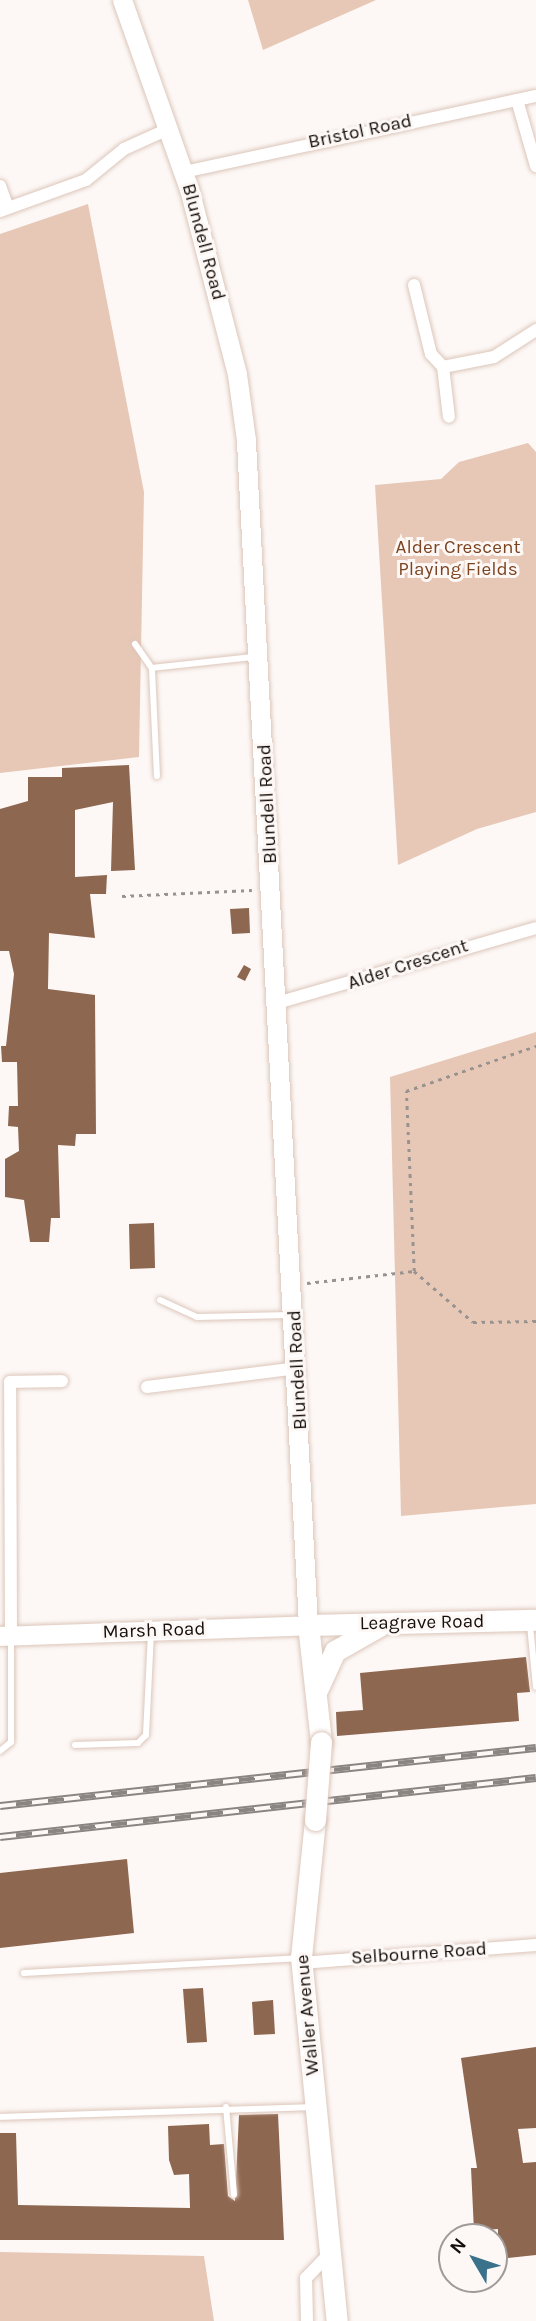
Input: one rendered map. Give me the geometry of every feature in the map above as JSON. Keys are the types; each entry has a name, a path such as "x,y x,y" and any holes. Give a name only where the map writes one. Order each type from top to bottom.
{"main road":[{"name":"Leagrave Road","path":"308,1625 533,1620"},
{"path":"317,1692 335,1651 384,1624"},
{"name":"Waller Avenue","path":"308,1625 321,1742 301,1960 326,2257 337,2321"}],"street":[{"name":"Blundell Road","path":"122,0 184,172 237,374 259,657 280,1002 308,1625"},
{"name":"Bristol Road","path":"184,172 536,96"},
{"path":"517,100 536,166"},
{"path":"0,186 4,210 86,180 124,149 168,129"},
{"path":"414,285 431,354 443,367 449,417"},
{"path":"443,367 494,357 536,330"},
{"name":"Alder Crescent","path":"280,1002 536,928"},
{"path":"148,1387 298,1368"},
{"path":"5,1636 10,1382 62,1381"},
{"name":"Marsh Road","path":"5,1636 308,1625"},
{"name":"Selbourne Road","path":"301,1960 536,1945"},
{"path":"307,2321 306,2278 326,2257"}],"lane":[{"path":"135,645 152,668 156,776"},
{"path":"152,668 259,657"},
{"path":"160,1300 197,1317 295,1315"},
{"path":"533,1620 536,1687"},
{"path":"75,1745 138,1743 146,1735 151,1630"},
{"path":"0,1751 11,1742 5,1636"},
{"path":"24,1973 301,1960"},
{"path":"226,2107 233,2195"},
{"path":"0,2117 226,2107 315,2108"}],"path":[{"path":"122,896 273,890"},
{"path":"536,1046 407,1091 414,1271 473,1322 536,1321"},
{"path":"305,1290 306,1283 414,1271"}],"green space":[{"path":"248,0 376,0 263,50"},
{"path":"88,204 144,492 139,757 0,773 0,234"},
{"name":"Alder Crescent Playing Fields","path":"528,443 536,452 536,812 477,829 398,865 375,485 441,479 459,462"},
{"path":"536,1032 536,1504 401,1516 390,1077"},
{"path":"0,2252 204,2256 214,2321 0,2321"}],"building":[{"path":"129,765 135,870 111,871 113,802 75,810 75,877 107,875 106,894 90,894 95,938 49,933 48,989 95,995 96,1134 76,1134 75,1146 58,1145 60,1218 51,1218 49,1242 30,1242 24,1200 5,1197 5,1159 19,1151 18,1127 8,1126 9,1106 18,1106 17,1062 2,1062 1,1046 6,1046 14,974 9,951 0,951 0,809 28,801 28,777 62,777 62,768"},
{"path":"249,908 250,933 232,934 230,909"},
{"path":"244,965 251,969 245,981 237,977"},
{"path":"154,1223 155,1268 130,1269 129,1224"},
{"path":"526,1657 530,1692 517,1693 519,1721 337,1736 336,1712 363,1710 360,1673"},
{"path":"127,1859 134,1933 0,1948 0,1873"},
{"path":"203,1988 207,2042 187,2043 183,1989"},
{"path":"273,2000 275,2034 254,2035 252,2002"},
{"path":"536,2047 536,2128 518,2129 523,2163 536,2162 536,2255 508,2258 508,2223 474,2223 471,2168 477,2168 461,2058"},
{"path":"278,2114 284,2240 0,2240 0,2133 16,2133 18,2205 190,2208 189,2174 174,2175 169,2160 168,2126 209,2124 210,2145 224,2144 228,2196 235,2201 239,2115"}],"railway":[{"path":"0,1806 536,1748"},
{"path":"0,1837 536,1778"}]}
